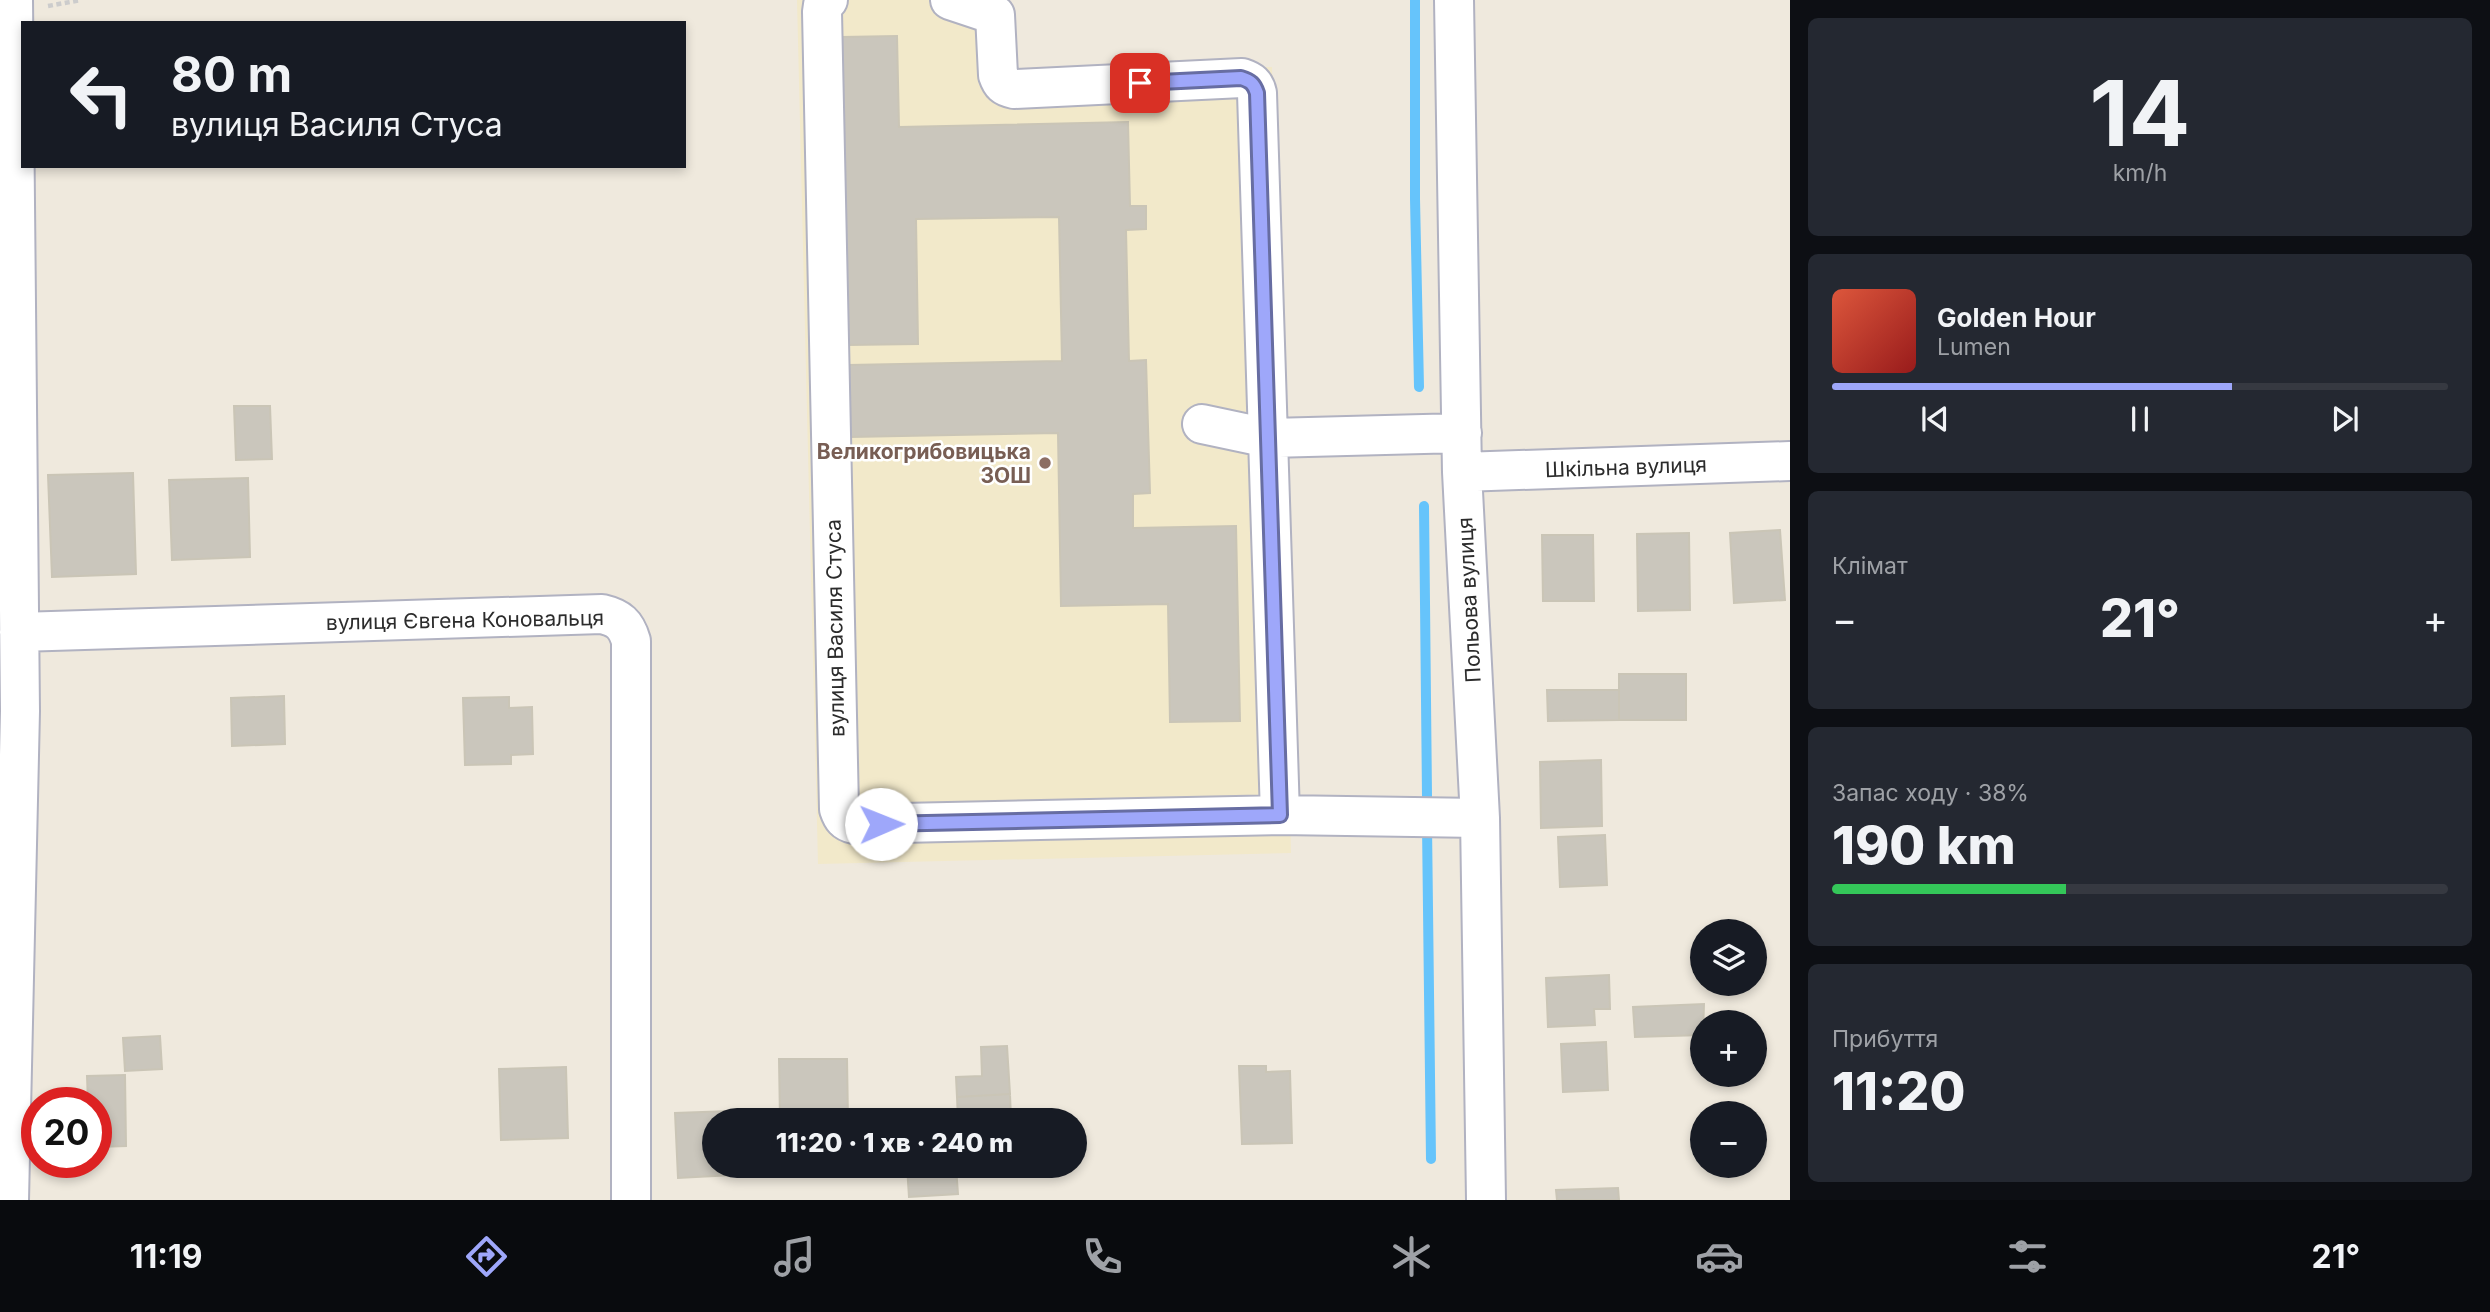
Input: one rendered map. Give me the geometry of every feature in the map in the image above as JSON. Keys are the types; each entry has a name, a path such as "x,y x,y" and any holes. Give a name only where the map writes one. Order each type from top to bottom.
{"street":[{"path":"9,1200 20,711 12,0"},
{"name":"вулиця Василя Стуса","path":"828,0 822,12 822,26 839,810 842,817 854,824 1280,815 1480,818"},
{"path":"950,0 995,15 998,75 1006,88 1241,78 1249,80 1255,86 1258,107 1280,815"},
{"name":"Польова вулиця","path":"1454,0 1462,472 1480,818 1486,1200"},
{"path":"1202,424 1268,438 1462,433"},
{"name":"Шкільна вулиця","path":"1462,472 1790,461"},
{"name":"вулиця Євгена Коновальця","path":"19,632 602,614 616,617 627,627 631,641 631,1200"},
{"path":"1453,1200 1486,1200"}],"shaded area":[{"name":"Великогрибовицька ЗОШ","path":"797,0 1010,0 1012,73 1272,67 1291,853 818,864"}],"building":[{"path":"897,36 899,127 1128,122 1130,206 1146,206 1146,229 1126,230 1129,361 1146,360 1150,493 1133,494 1133,528 1236,526 1240,721 1170,722 1168,604 1061,606 1058,433 851,437 849,365 1062,361 1059,217 916,219 918,344 848,345 842,37"},
{"path":"234,406 270,406 272,459 236,460"},
{"path":"133,473 136,574 52,577 48,475"},
{"path":"248,478 250,557 172,560 169,480"},
{"path":"1780,530 1785,600 1734,603 1730,533"},
{"path":"1689,533 1690,610 1638,611 1637,534"},
{"path":"1542,535 1593,535 1594,601 1543,601"},
{"path":"1619,674 1686,674 1686,720 1619,720"},
{"path":"1547,690 1619,690 1619,720 1548,721"},
{"path":"284,696 285,744 232,746 231,698"},
{"path":"509,697 509,708 532,707 533,754 511,755 511,764 465,765 463,698"},
{"path":"1601,760 1602,826 1541,828 1540,762"},
{"path":"1605,835 1607,885 1560,887 1558,837"},
{"path":"1609,975 1610,1009 1594,1009 1595,1025 1548,1027 1546,978"},
{"path":"1704,1004 1704,1010 1690,1010 1690,1035 1635,1037 1633,1007"},
{"path":"160,1036 162,1069 125,1071 123,1038"},
{"path":"1606,1042 1608,1090 1563,1092 1561,1044"},
{"path":"1007,1046 1010,1094 957,1097 956,1077 982,1076 981,1047"},
{"path":"779,1059 847,1059 848,1108 780,1108"},
{"path":"1239,1066 1266,1066 1266,1072 1290,1071 1292,1143 1242,1144"},
{"path":"566,1067 568,1138 501,1140 499,1069"},
{"path":"125,1075 126,1146 112,1146 112,1087 87,1087 87,1076"},
{"path":"1010,1094 1011,1108 957,1108 957,1097"},
{"path":"702,1112 702,1177 678,1178 675,1113"},
{"path":"908,1178 957,1178 958,1194 909,1197"},
{"path":"1618,1188 1619,1200 1557,1200 1556,1190"}],"waterway":[{"path":"1415,0 1419,387"},
{"path":"1424,506 1427,796"},
{"path":"1427,825 1431,1159"}],"place":[{"name":"Великогрибовицька ЗОШ","path":"1045,463"}],"route":[{"path":"881,824 1280,815 1257,93 1249,80 1241,78 1140,83"}]}
